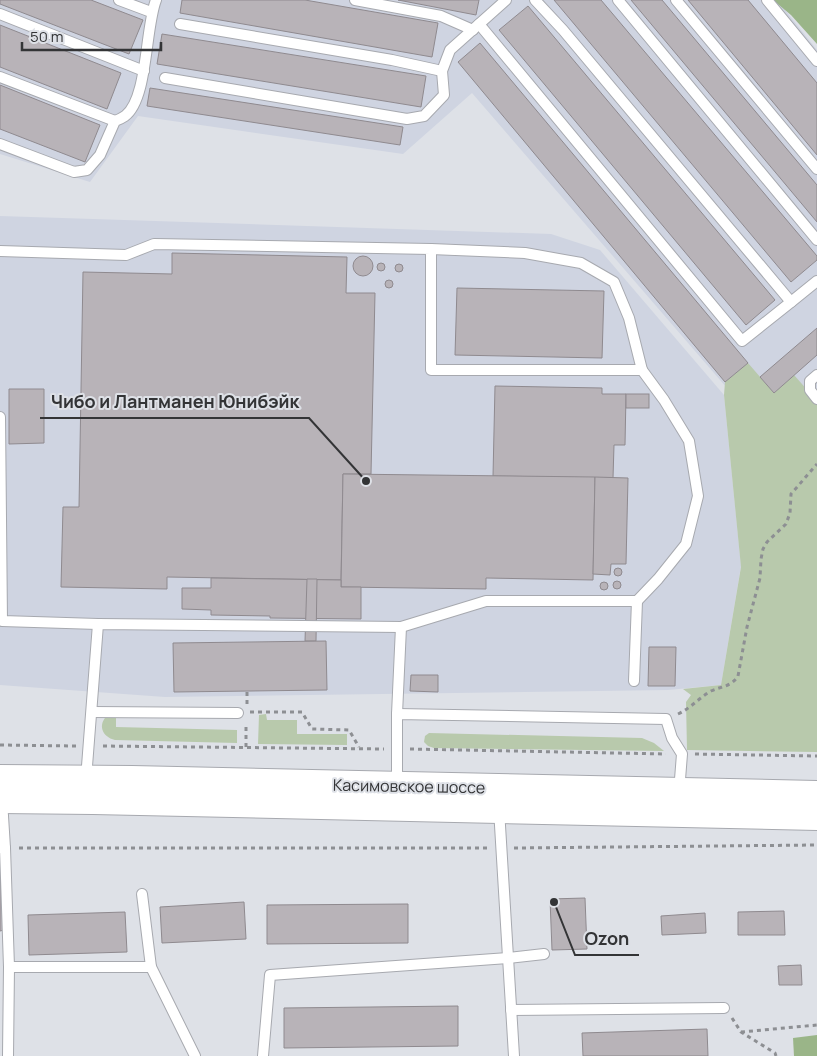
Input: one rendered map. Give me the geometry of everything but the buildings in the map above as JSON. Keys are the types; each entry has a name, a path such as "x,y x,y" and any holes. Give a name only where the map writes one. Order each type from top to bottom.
{"main road":[{"name":"Касимовское шоссе","path":"1,792 86,779 397,786 498,799 817,816"},
{"name":"Касимовское шоссе","path":"1,792 113,800 498,799 679,792 817,795"}],"lane":[{"path":"119,0 151,12"},
{"path":"0,76 114,121 126,116 136,100 144,71 151,12 156,0"},
{"path":"355,0 442,16 476,27 742,341 817,281"},
{"path":"165,78 407,119 424,116 444,95 442,71 450,50 506,0"},
{"path":"535,0 563,30 791,302"},
{"path":"618,0 817,240"},
{"path":"676,0 817,170"},
{"path":"767,0 817,60"},
{"path":"0,14 144,71"},
{"path":"180,24 392,60 442,71"},
{"path":"0,144 74,172 87,170 100,155 114,121"},
{"path":"0,251 126,255 154,244 431,249 525,253 581,263 614,282 629,318 642,370 664,400 689,441 698,496 686,544 658,579 637,601 634,681"},
{"path":"431,249 432,370 642,370"},
{"path":"817,375 810,381 810,390 817,399"},
{"path":"0,417 1,621 98,624 401,627 486,601 637,601"},
{"path":"86,779 98,624"},
{"path":"397,786 397,714 401,627"},
{"path":"92,712 238,713"},
{"path":"397,714 666,719 672,738 682,754 679,792"},
{"path":"1,792 9,967 8,1056"},
{"path":"498,799 514,1056"},
{"path":"142,894 151,967 195,1056"},
{"path":"263,1056 270,975 544,954"},
{"path":"9,967 151,967"},
{"path":"512,1010 724,1008"}],"path":[{"path":"666,719 686,710 712,691 734,682 738,676 747,627 760,578 763,550 767,542 786,524 790,513 791,494 817,464"},
{"path":"238,713 302,712 312,729 349,730 359,748"},
{"path":"3,848 502,848 817,845"},
{"path":"724,1008 742,1032 776,1056"},
{"path":"742,1032 817,1025"}],"shaded area":[{"path":"0,0 777,0 817,50 817,413 733,395 472,93 403,154 138,116 90,182 0,154"},
{"path":"0,216 551,234 600,250 724,395 741,566 721,685 668,690 165,697 0,685"}],"green space":[{"path":"773,0 817,0 817,44 791,15"},
{"path":"748,363 774,393 794,375 817,401 817,752 687,750 686,702 691,695 683,689 721,685 741,567 724,395 725,382"},
{"path":"266,714 267,720 297,720 297,734 347,734 347,745 258,744 259,715"},
{"path":"108,715 116,717 116,727 237,730 237,743 115,740 107,736 102,730 103,722"},
{"path":"429,733 642,738 654,743 664,751 434,748 424,742 425,736"},
{"path":"817,1035 817,1056 794,1056 793,1038"}],"place":[{"name":"Чибо и Лантманен Юнибэйк","path":"366,481"},
{"name":"Ozon","path":"554,902"}]}
